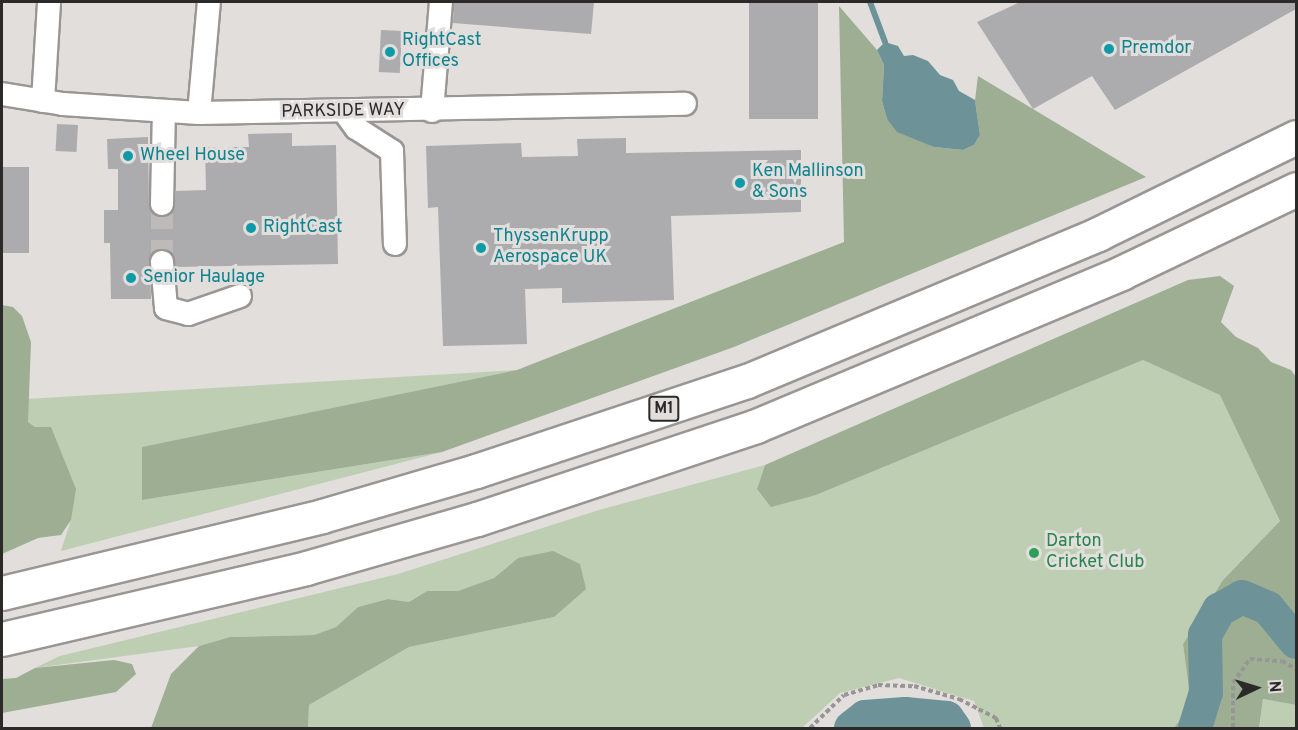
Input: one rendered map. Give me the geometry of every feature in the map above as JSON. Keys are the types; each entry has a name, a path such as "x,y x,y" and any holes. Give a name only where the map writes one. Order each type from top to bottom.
{"highway":[{"name":"M1","path":"2,593 322,516 476,471 747,381 1098,234 1296,137"},
{"path":"2,639 306,568 477,519 756,426 1121,273 1296,189"}],"lane":[{"path":"43,101 49,2"},
{"path":"199,113 209,2"},
{"path":"432,111 441,2"},
{"name":"PARKSIDE WAY","path":"2,94 43,101 199,113 345,113 685,104"},
{"path":"162,204 164,111"},
{"path":"345,113 356,128 392,151 395,244"},
{"path":"162,262 166,308 188,314 240,296"}],"path":[{"path":"1233,729 1233,683 1250,659 1282,661 1296,669"},
{"path":"810,729 844,695 878,685 914,686 959,699 996,718 1000,729"}],"green space":[{"path":"839,6 877,50 884,65 882,101 887,119 916,138 934,147 963,150 974,145 980,135 975,100 978,76 1146,177 734,347 442,452 142,500 142,447 517,370 844,242"},
{"path":"1220,276 1234,286 1221,322 1236,337 1258,348 1271,362 1291,370 1296,377 1296,705 1263,699 1259,728 1174,728 1191,704 1183,644 1223,580 1280,521 1220,395 1143,360 816,495 771,507 757,489 765,465 1188,280"},
{"path":"2,305 13,307 22,316 31,342 28,422 35,427 51,427 76,489 71,520 61,535 38,538 2,554"},
{"path":"1143,360 1221,395 1280,521 1223,580 1183,644 1191,704 1174,728 984,728 974,701 899,678 840,693 802,728 308,728 309,705 409,647 554,617 518,558 494,578 458,591 427,591 409,602 388,599 358,607 336,627 314,635 230,637 199,646 35,668 60,656 398,574 599,510 765,465 757,489 816,495"},
{"path":"517,370 143,447 142,500 442,452 61,551 71,520 65,463 51,428 35,427 28,422 26,399"},
{"path":"553,551 580,564 586,589 554,617 409,647 309,705 308,728 151,728 171,674 199,646 230,637 314,635 336,627 358,607 388,599 409,602 427,591 458,591 494,578 518,558"},
{"path":"114,660 132,664 136,674 116,692 2,713 2,679 16,678 35,668"},
{"path":"1263,699 1296,705 1296,728 1259,728"}],"water":[{"path":"885,42 898,46 904,56 913,55 928,61 940,75 953,80 959,91 975,100 980,135 974,145 963,150 934,147 897,132 887,119 882,101 884,65 877,50"}],"building":[{"path":"454,2 594,2 591,34 453,23"},
{"path":"749,2 818,2 818,119 749,119"},
{"name":"Premdor","path":"1020,2 1296,2 1296,9 1115,110 1092,76 1033,109 977,22"},
{"name":"RightCast Offices","path":"381,30 402,31 400,73 379,72"},
{"path":"57,124 78,125 77,152 56,151"},
{"name":"RightCast","path":"292,133 292,146 336,145 338,264 176,267 173,254 160,249 150,257 151,299 111,299 110,243 104,243 104,210 118,210 118,169 108,169 107,139 148,137 149,204 155,215 162,217 174,210 176,191 206,190 205,147 249,147 248,134"},
{"path":"626,138 626,153 801,150 801,212 671,216 674,300 562,303 562,288 525,289 527,344 443,346 438,207 428,208 426,146 521,143 522,157 578,156 577,139"},
{"path":"2,167 29,167 29,253 2,253"}],"waterway":[{"path":"870,2 885,42"},
{"path":"1195,728 1206,693 1205,635 1219,610 1242,597 1268,608 1296,642"},
{"path":"851,728 865,717 905,714 947,718 954,728"}],"tunnel":[{"path":"162,204 162,262"}],"place":[{"name":"Premdor","path":"1109,49"},
{"name":"RightCast Offices","path":"390,52"},
{"name":"Wheel House","path":"128,156"},
{"name":"Ken Mallinson & Sons","path":"740,183"},
{"name":"RightCast","path":"251,228"},
{"name":"ThyssenKrupp Aerospace UK","path":"481,248"},
{"name":"Senior Haulage","path":"131,278"},
{"name":"Darton Cricket Club","path":"1034,553"}]}
